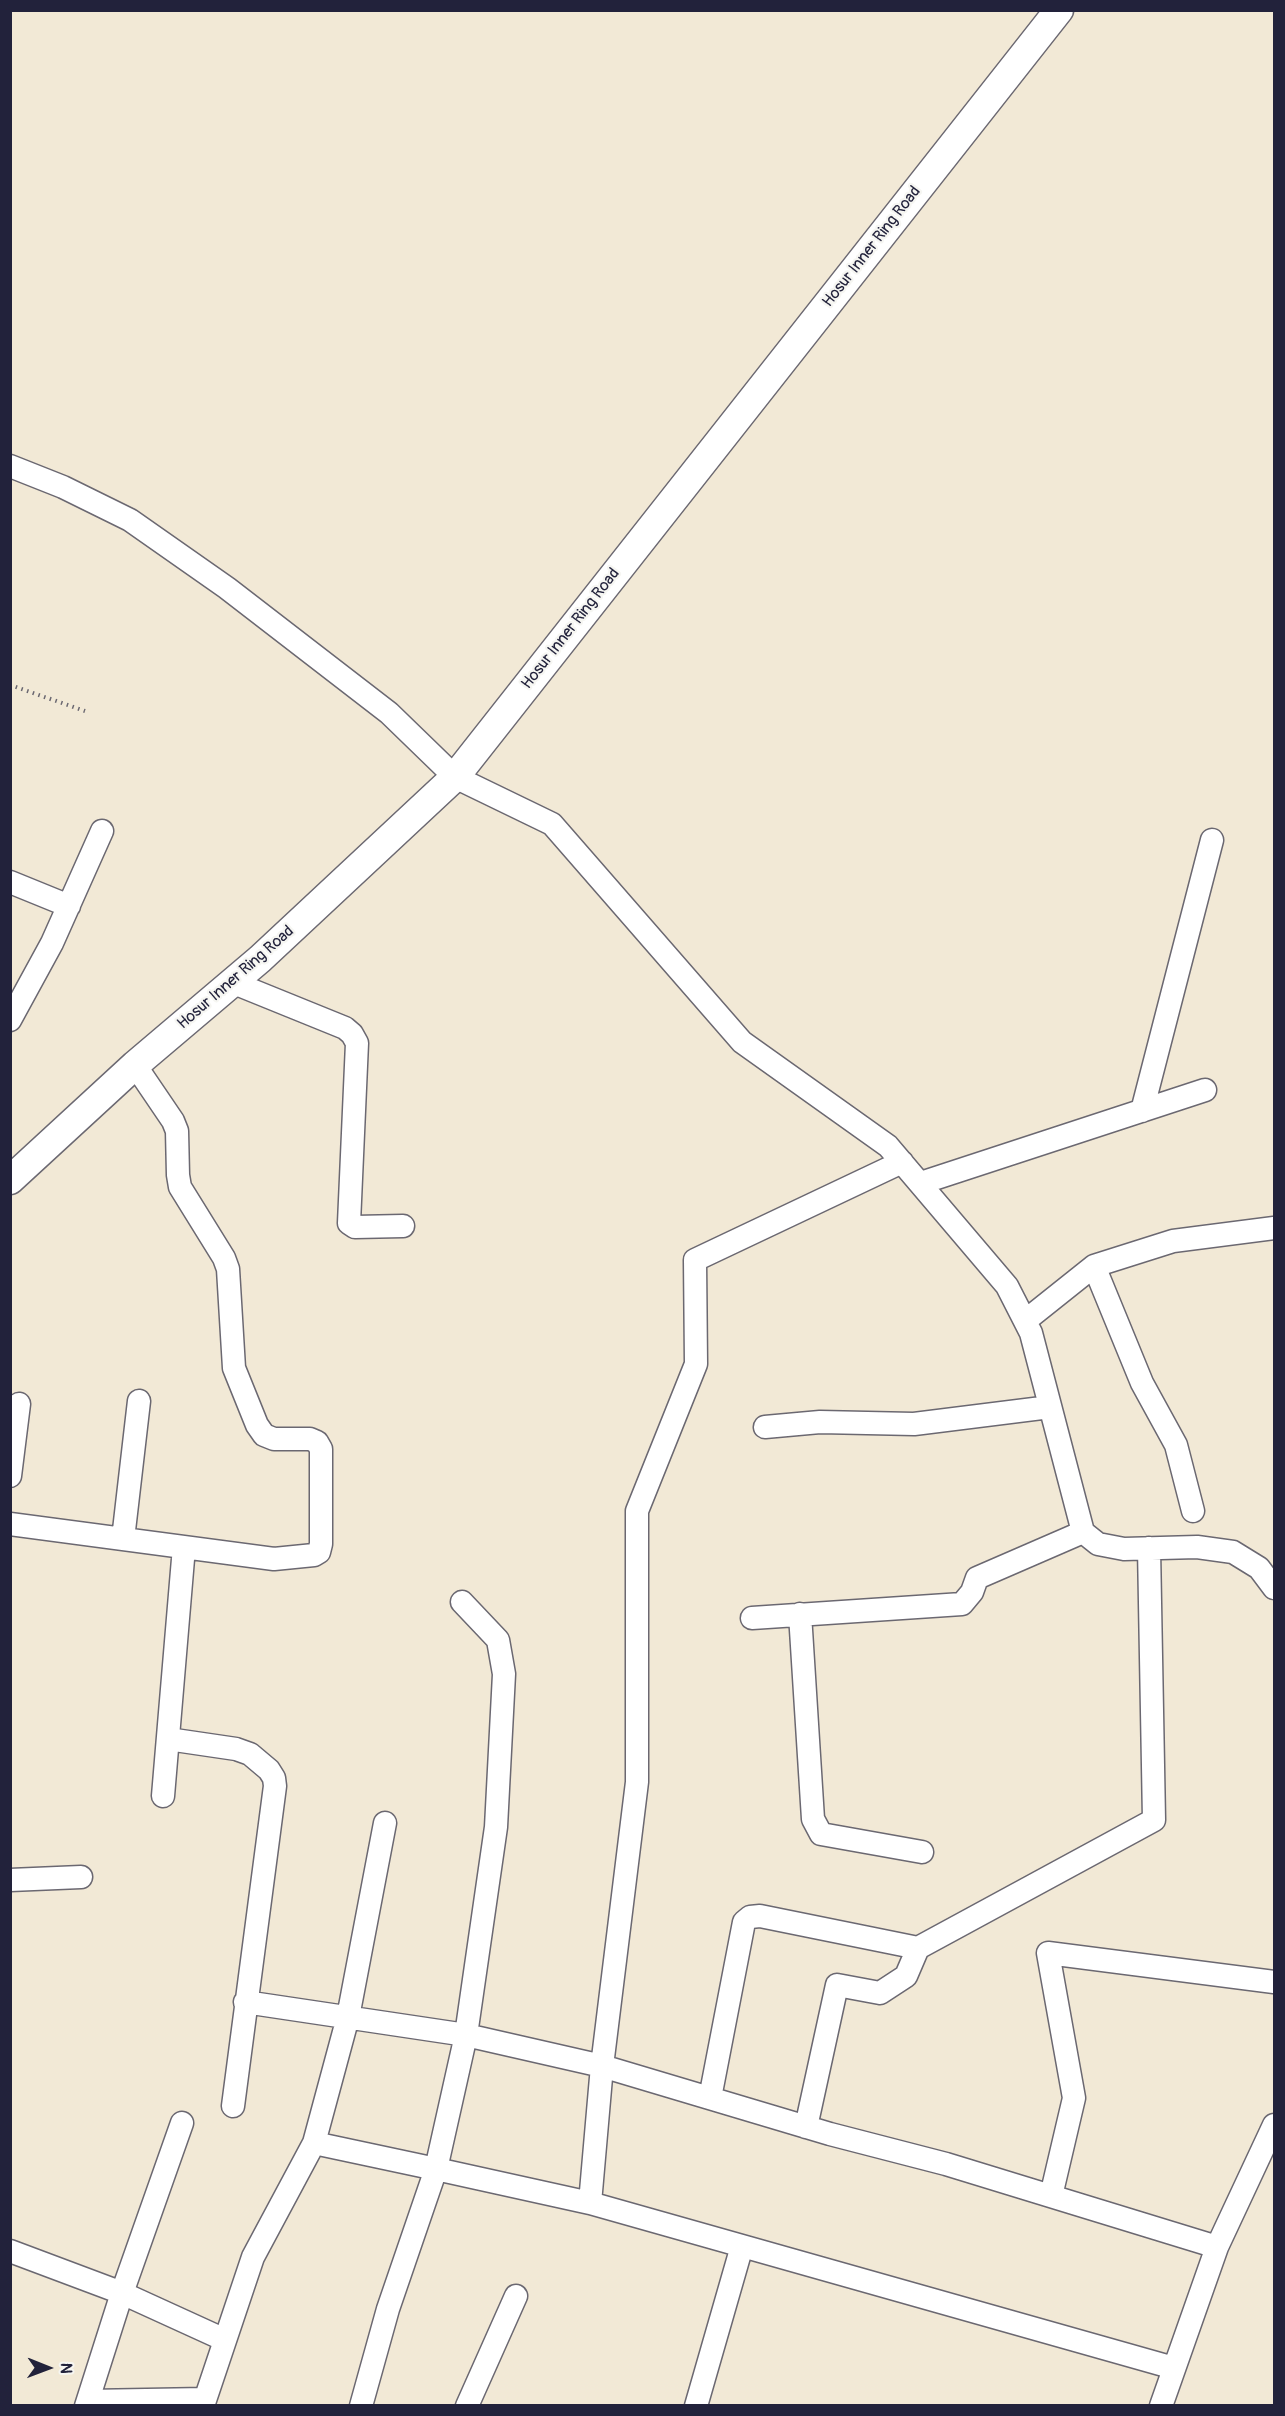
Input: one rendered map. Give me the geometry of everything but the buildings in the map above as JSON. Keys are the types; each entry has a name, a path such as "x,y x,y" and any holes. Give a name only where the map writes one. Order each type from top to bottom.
{"main road":[{"name":"Hosur Inner Ring Road","path":"10,1180 135,1065 234,983 454,777 1059,10"}],"street":[{"path":"10,466 63,487 130,519 227,588 389,712 454,777 552,824 742,1042 888,1146 1007,1286 1030,1333 1083,1532 1098,1544 1124,1549 1197,1547 1233,1552 1259,1568 1275,1588"},
{"path":"10,1020 52,943 102,831"},
{"path":"1142,1111 1212,840"},
{"path":"10,882 69,906"},
{"path":"234,983 345,1028 352,1034 357,1043 350,1223 356,1227 403,1226"},
{"path":"10,1524 274,1559 314,1555 319,1552 321,1544 321,1449 317,1442 310,1439 274,1439 264,1435 257,1425 234,1368 228,1269 224,1258 180,1187 177,1175 177,1131 173,1122 135,1065"},
{"path":"921,1183 1205,1090"},
{"path":"590,2203 602,2066 637,1782 637,1511 696,1364 695,1260 902,1162"},
{"path":"1025,1321 1094,1266 1173,1241 1275,1228"},
{"path":"1094,1266 1142,1383 1176,1445 1193,1511"},
{"path":"123,1539 139,1401"},
{"path":"10,1476 19,1404"},
{"path":"765,1427 820,1422 914,1424 1050,1407"},
{"path":"752,1618 962,1604 972,1592 977,1578 1083,1532"},
{"path":"163,1796 184,1547"},
{"path":"806,2127 837,1985 880,1993 906,1976 918,1948 1154,1820 1149,1548"},
{"path":"361,2406 387,2309 436,2169 466,2035 496,1827 504,1674 498,1640 462,1602"},
{"path":"800,1614 813,1818 821,1834 922,1852"},
{"path":"168,1739 236,1749 250,1754 269,1770 274,1778 275,1786 233,2106"},
{"path":"182,2123 122,2293 87,2404 204,2402 253,2257 314,2143 348,2017 385,1823"},
{"path":"10,1880 81,1877"},
{"path":"710,2098 744,1922 750,1917 760,1916 918,1948"},
{"path":"1052,2196 1074,2098 1047,1953 1275,1982"},
{"path":"245,2002 466,2035 602,2066 806,2127 946,2164 1217,2247"},
{"path":"1163,2405 1217,2247 1275,2125"},
{"path":"314,2143 590,2203 1174,2368"},
{"path":"696,2406 742,2246"},
{"path":"10,2252 122,2293 225,2340"},
{"path":"467,2406 516,2296"}],"path":[{"path":"10,685 85,711"}]}
